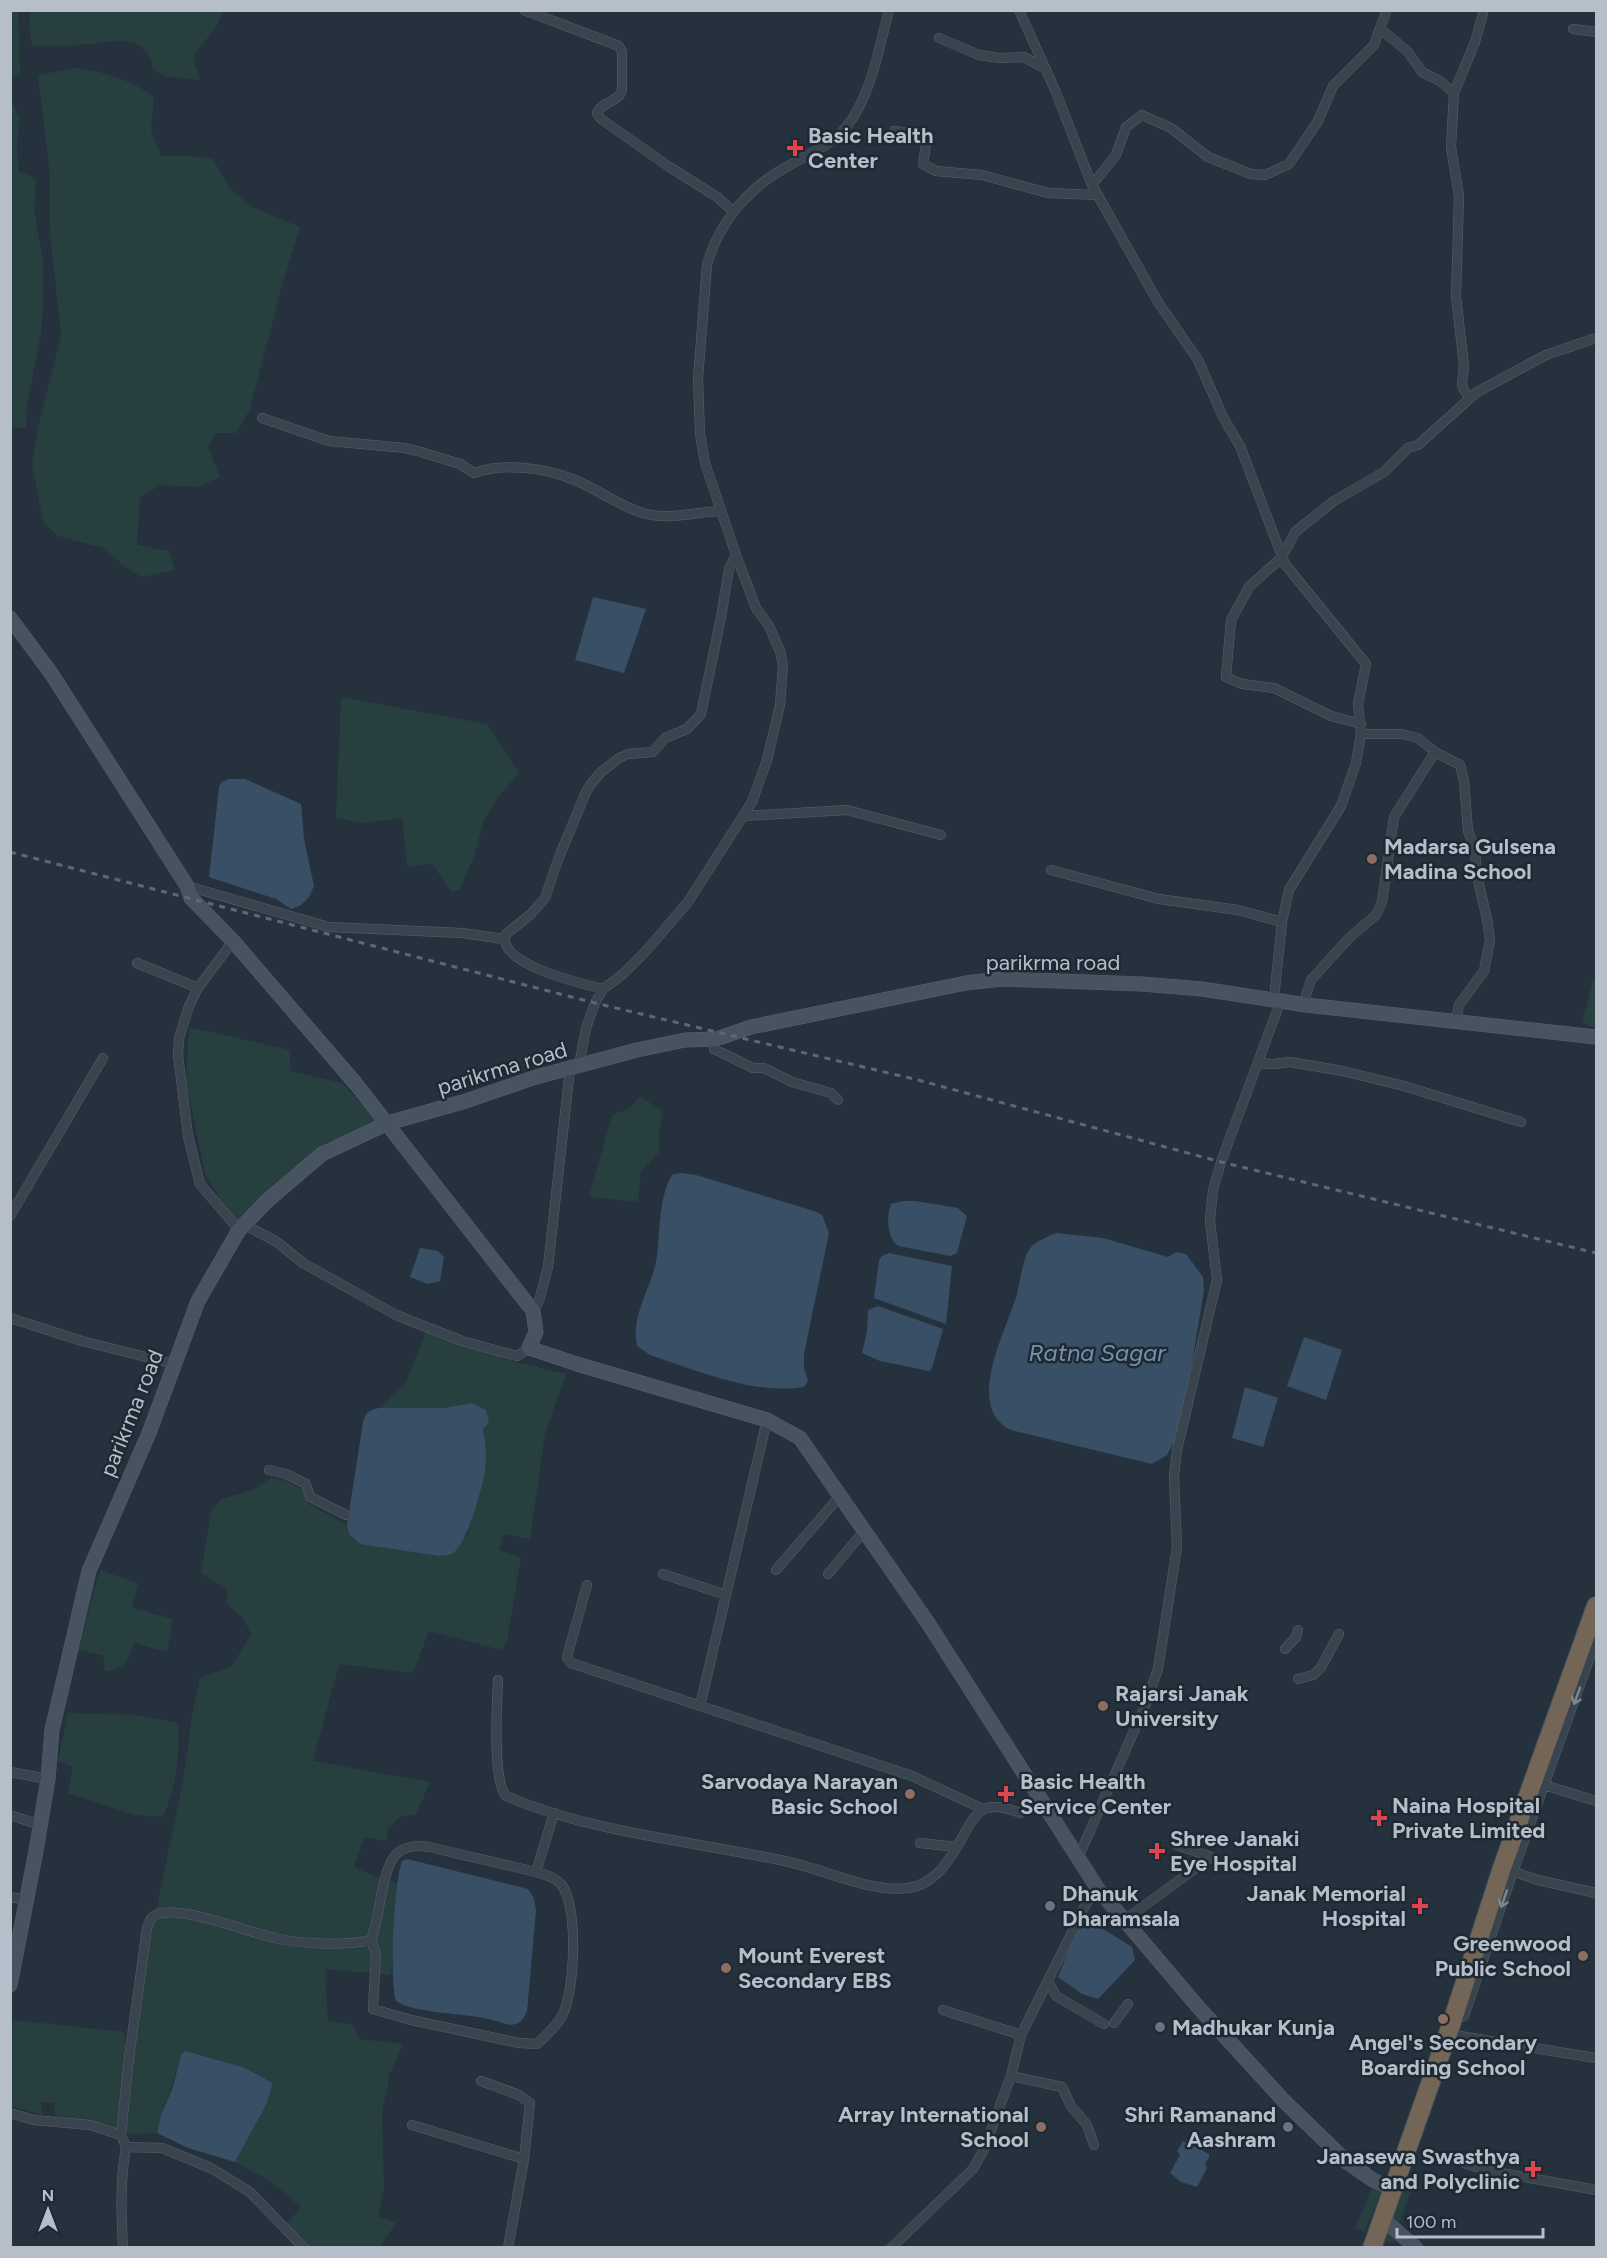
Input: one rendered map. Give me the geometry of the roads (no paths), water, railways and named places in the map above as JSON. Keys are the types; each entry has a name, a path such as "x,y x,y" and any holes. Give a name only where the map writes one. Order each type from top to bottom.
{"highway":[{"path":"1372,2247 1508,1870 1596,1606"}],"street":[{"path":"524,10 619,46 622,52 622,90 619,96 599,108 597,113 601,119 668,166 717,196 734,212"},
{"path":"533,1311 545,1282 574,1068 595,1003 603,989 646,951 688,902 752,802 767,760 780,705 783,665 776,639 756,608 736,555 705,463 700,434 698,378 707,264 724,223 759,185 772,175 814,152 845,129 866,93 889,10"},
{"path":"1019,10 1046,69 1092,185 1158,302 1198,360 1223,417 1240,446 1285,564 1366,664 1358,704 1361,729 1356,763 1341,806 1288,890 1282,922 1277,999 1258,1063 1221,1162 1213,1190 1210,1221 1217,1280 1177,1450 1174,1476 1177,1547 1158,1669 1145,1706 1078,1858"},
{"path":"1092,185 1116,155 1126,127 1142,115 1171,128 1208,157 1251,174 1265,175 1289,164 1318,121 1333,86 1374,45 1387,10"},
{"path":"1469,398 1462,383 1464,366 1456,296 1459,196 1450,147 1455,93 1475,42 1484,10"},
{"path":"1380,28 1408,52 1422,72 1442,82 1455,93"},
{"path":"1573,28 1596,32"},
{"path":"939,38 979,55 999,58 1024,57 1046,69"},
{"path":"894,131 922,134 927,138 923,165 936,171 982,175 1048,193 1098,195"},
{"path":"1456,1021 1459,1005 1484,970 1490,940 1477,876 1475,848 1468,831 1464,781 1460,765 1435,752 1418,738 1361,729 1274,688 1242,684 1226,677 1231,620 1249,587 1282,557 1295,532 1302,525 1334,501 1384,472 1408,448 1418,445 1477,392 1546,355 1596,338"},
{"path":"261,418 329,441 405,448 421,452 460,464 474,474 482,470 520,468 552,474 575,480 616,503 648,515 662,517 720,511"},
{"path":"603,989 533,967 513,956 506,948 504,939 506,934 531,914 546,898 554,870 586,792 600,773 628,754 653,752 665,738 687,729 701,714 729,569 736,555"},
{"path":"10,618 51,673 187,886 191,898 233,941 388,1123 533,1311 536,1332 529,1348 517,1356 491,1350 454,1338 396,1314 303,1263 277,1242 242,1227 200,1184 188,1136 178,1055 179,1038 189,1006 198,988 233,941"},
{"path":"1306,1005 1306,995 1311,980 1349,938 1376,915 1382,902 1394,817 1435,752"},
{"path":"743,816 847,810 942,835"},
{"path":"1051,870 1160,899 1238,910 1282,922"},
{"path":"187,886 329,927 462,933 504,939"},
{"path":"137,963 198,988"},
{"name":"parikrma road","path":"10,1985 48,1779 52,1730 89,1571 149,1433 198,1301 242,1227 267,1201 322,1154 388,1123 466,1101 536,1077 637,1050 685,1040 716,1039 751,1027 966,983 1001,979 1142,984 1277,999 1306,1005 1596,1037"},
{"path":"716,1039 714,1049 728,1057 753,1068 764,1068 792,1082 831,1093 838,1100"},
{"path":"10,1216 103,1058"},
{"path":"1258,1063 1290,1062 1343,1071 1404,1086 1521,1122"},
{"path":"10,1318 82,1341 174,1364"},
{"path":"529,1348 767,1420 800,1438 928,1623 1098,1889 1126,1919 1199,2008 1284,2101 1347,2162 1373,2180 1393,2189"},
{"path":"700,1706 767,1420"},
{"path":"269,1470 286,1474 306,1484 310,1497 346,1515"},
{"path":"776,1570 840,1496"},
{"path":"828,1574 864,1531"},
{"path":"663,1574 726,1596"},
{"path":"588,1586 568,1653 568,1660 576,1666 622,1679 912,1776 984,1809 998,1807 1020,1813 1039,1795"},
{"path":"1285,1649 1296,1637 1298,1630"},
{"path":"1298,1678 1313,1675 1320,1669 1339,1634"},
{"path":"1596,1640 1544,1785 1508,1870 1538,1880 1596,1893"},
{"path":"498,1680 496,1737 500,1784 503,1792 515,1800 554,1813 615,1828 805,1865 891,1889 911,1887 932,1877 944,1867 972,1821 984,1809"},
{"path":"10,1772 48,1779"},
{"path":"1544,1785 1596,1801"},
{"path":"536,1872 554,1813"},
{"path":"10,1815 40,1825"},
{"path":"920,1843 957,1846"},
{"path":"1126,1919 1211,1857 1177,1845"},
{"path":"412,1846 429,1847 536,1872 555,1879 564,1889 573,1924 574,1941 570,1991 563,2015 537,2044 519,2043 411,2020 373,2009 376,1954 371,1940 386,1879 394,1857 412,1846"},
{"path":"891,2247 973,2169 984,2149 1011,2076 1021,2035 1086,1904 1098,1889"},
{"path":"10,1897 26,1900"},
{"path":"123,2247 120,2204 126,2147 121,2135 129,2058 150,1920 163,1913 204,1918 276,1939 348,1945 371,1940"},
{"path":"1048,1981 1056,1996 1109,2024 1128,2004"},
{"path":"943,2010 1021,2035"},
{"path":"1450,2028 1596,2058"},
{"path":"1011,2076 1062,2087 1071,2106 1087,2126 1094,2145"},
{"path":"481,2081 519,2095 530,2103 524,2159 508,2247"},
{"path":"10,2113 34,2120 90,2125 121,2135"},
{"path":"412,2125 524,2159"},
{"path":"126,2147 162,2148 211,2169 250,2192 304,2247"},
{"path":"1466,2164 1486,2170 1596,2190"},
{"path":"1382,2218 1416,2247"}],"water":[{"path":"593,597 646,609 624,673 575,660"},
{"path":"229,779 245,779 301,804 304,839 314,886 309,897 301,905 291,909 276,899 209,877 219,787 222,782"},
{"path":"673,1174 696,1175 822,1215 829,1233 804,1354 804,1368 808,1381 804,1387 784,1389 745,1385 650,1355 637,1346 639,1312 655,1267 665,1192"},
{"path":"916,1201 958,1208 967,1216 957,1253 950,1256 898,1246 894,1242 888,1226 891,1204"},
{"name":"Ratna Sagar","path":"1056,1233 1103,1238 1168,1257 1176,1252 1186,1254 1203,1277 1204,1290 1190,1375 1175,1440 1167,1455 1152,1464 1011,1430 997,1419 990,1404 989,1386 992,1367 1017,1294 1027,1253 1034,1244"},
{"path":"420,1248 438,1251 444,1257 440,1281 427,1284 410,1277"},
{"path":"889,1253 952,1266 946,1324 874,1298 879,1260"},
{"path":"878,1306 943,1329 932,1368 929,1371 880,1361 862,1353 867,1332 868,1310"},
{"path":"1304,1337 1342,1350 1326,1400 1287,1386"},
{"path":"1245,1387 1278,1398 1263,1447 1232,1438"},
{"path":"472,1403 486,1410 489,1422 483,1429 486,1466 473,1515 458,1548 451,1554 439,1556 360,1544 349,1534 347,1525 363,1422 367,1414 379,1408 444,1408"},
{"path":"407,1859 528,1889 534,1898 536,1910 527,2011 519,2023 510,2025 473,2016 424,2010 396,2001 393,1974 395,1909 399,1872 402,1861"},
{"path":"1087,1924 1105,1930 1132,1947 1135,1960 1098,1999 1082,1994 1058,1977 1077,1930"},
{"path":"185,2051 243,2067 273,2083 267,2103 235,2162 188,2148 157,2133 181,2055"},
{"path":"1183,2141 1209,2154 1205,2163 1207,2168 1197,2187 1181,2182 1170,2173 1180,2155 1177,2151"}],"railway":[{"path":"10,852 595,1003 918,1080 1221,1162 1596,1253"}],"place":[{"name":"Basic Health Center","path":"795,148"},
{"name":"Madarsa Gulsena Madina School","path":"1372,859"},
{"name":"Rajarsi Janak University","path":"1103,1706"},
{"name":"Sarvodaya Narayan Basic School","path":"910,1794"},
{"name":"Basic Health Service Center","path":"1006,1794"},
{"name":"Naina Hospital Private Limited","path":"1379,1818"},
{"name":"Shree Janaki Eye Hospital","path":"1157,1851"},
{"name":"Dhanuk Dharamsala","path":"1050,1906"},
{"name":"Janak Memorial Hospital","path":"1420,1906"},
{"name":"Greenwood Public School","path":"1583,1956"},
{"name":"Mount Everest Secondary EBS","path":"726,1968"},
{"name":"Angel's Secondary Boarding School","path":"1443,2019"},
{"name":"Madhukar Kunja","path":"1160,2027"},
{"name":"Array International School","path":"1041,2127"},
{"name":"Shri Ramanand Aashram","path":"1288,2127"},
{"name":"Janasewa Swasthya and Polyclinic","path":"1533,2169"}]}
